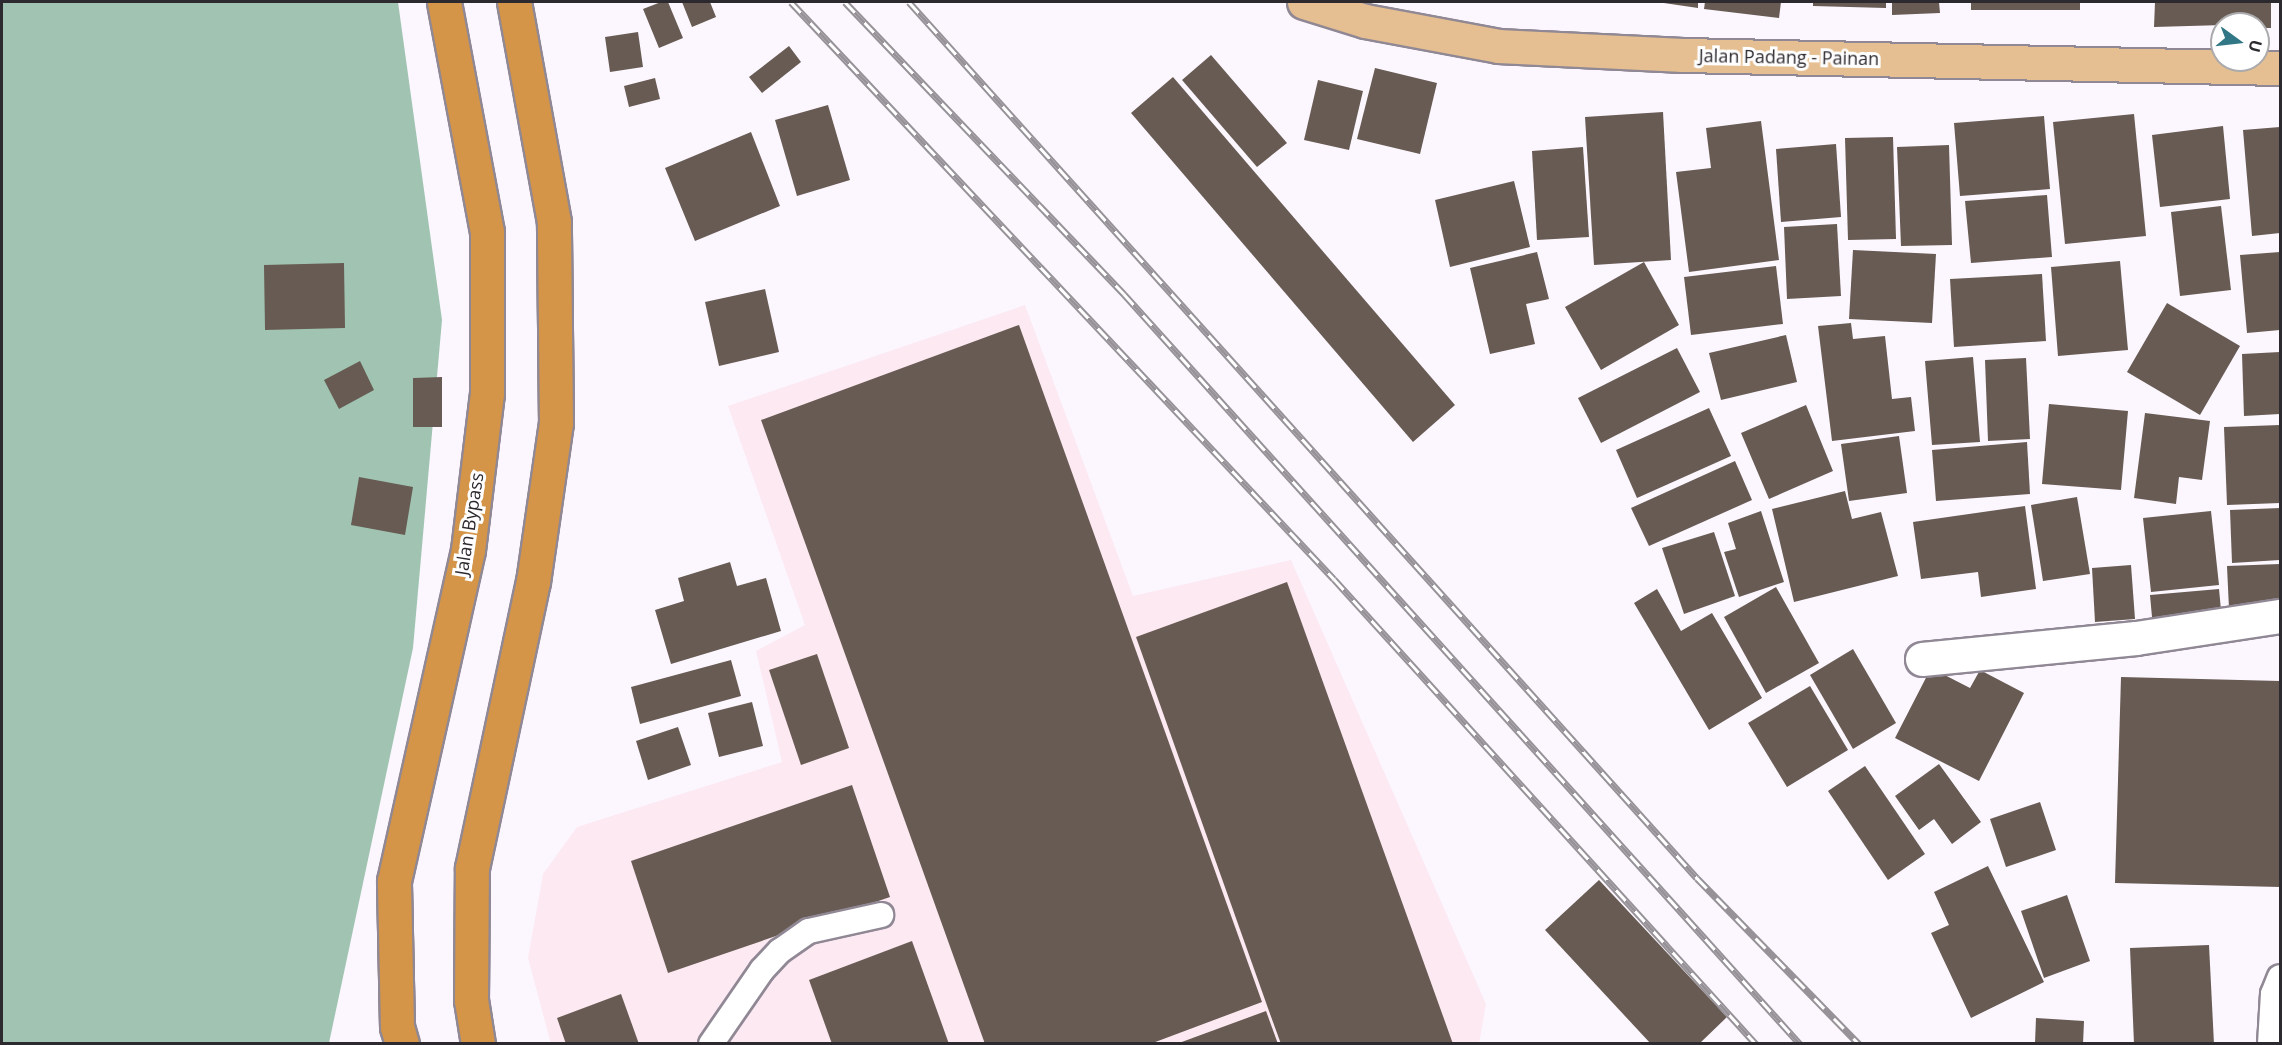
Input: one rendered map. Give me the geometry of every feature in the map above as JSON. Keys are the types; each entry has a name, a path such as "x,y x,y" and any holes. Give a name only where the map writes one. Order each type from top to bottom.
{"highway":[{"name":"Jalan Bypass","path":"402,1044 397,1027 394,881 468,550 487,394 487,232 444,2"},
{"path":"478,1044 471,1000 472,868 533,582 556,423 554,222 514,2"}],"main road":[{"name":"Jalan Padang - Painan","path":"1304,2 1365,21 1498,45 1683,55 2280,68"}],"street":[{"path":"1922,659 2136,638 2280,616"}],"lane":[{"path":"711,1044 762,970 780,951 809,931 881,915"},
{"path":"2270,1044 2272,994 2280,977"}],"shaded area":[{"path":"1025,305 1133,596 1291,560 1486,1004 1479,1044 551,1044 528,958 543,874 577,827 782,762 756,651 805,625 728,406"}],"green space":[{"path":"2,2 398,2 442,320 413,648 329,1043 2,1044"}],"building":[{"path":"661,2 668,2 683,38 659,48 643,9"},
{"path":"682,2 710,2 716,17 692,27"},
{"path":"1657,2 1698,2 1698,8"},
{"path":"1705,2 1781,2 1779,18 1704,9"},
{"path":"1813,2 1886,2 1886,8 1813,6"},
{"path":"1892,2 1939,2 1940,13 1892,15"},
{"path":"1971,2 2080,2 2080,10 1971,10"},
{"path":"2155,2 2271,2 2271,28 2270,12 2210,12 2210,25 2154,27"},
{"path":"638,32 643,67 610,72 605,37"},
{"path":"789,46 801,62 762,93 749,77"},
{"path":"1211,55 1287,143 1257,167 1182,80"},
{"path":"1375,68 1437,83 1420,154 1357,139"},
{"path":"1173,77 1455,405 1413,442 1131,113"},
{"path":"655,78 660,99 629,107 624,86"},
{"path":"1318,80 1363,91 1349,150 1304,140"},
{"path":"828,105 850,180 797,196 775,120"},
{"path":"1663,112 1671,260 1594,265 1585,117"},
{"path":"2134,114 2146,236 2065,244 2053,122"},
{"path":"2044,116 2050,189 1960,196 1954,123"},
{"path":"1761,121 1779,260 1689,272 1676,172 1711,168 1706,128"},
{"path":"2223,126 2230,199 2160,207 2152,135"},
{"path":"2280,127 2280,233 2252,236 2243,130"},
{"path":"751,132 780,206 695,241 665,168"},
{"path":"1893,137 1896,239 1848,240 1845,138"},
{"path":"1836,144 1841,217 1781,222 1776,149"},
{"path":"1949,145 1952,245 1901,246 1897,147"},
{"path":"1583,147 1589,237 1537,240 1532,151"},
{"path":"1514,181 1530,247 1450,267 1435,200"},
{"path":"2047,195 2052,257 1971,263 1965,201"},
{"path":"2221,206 2231,290 2180,296 2171,212"},
{"path":"1837,224 1841,296 1787,299 1784,227"},
{"path":"1853,250 1936,254 1932,323 1849,319"},
{"path":"1537,252 1549,299 1526,304 1535,344 1490,354 1470,268"},
{"path":"2280,252 2280,330 2247,333 2240,255"},
{"path":"2120,261 2128,350 2058,356 2051,267"},
{"path":"1644,262 1679,325 1601,370 1565,307"},
{"path":"344,263 345,328 265,330 264,265"},
{"path":"1776,266 1783,324 1691,335 1684,277"},
{"path":"2042,274 2046,341 1954,347 1950,279"},
{"path":"765,289 779,352 719,366 705,302"},
{"path":"2167,303 2240,346 2200,415 2127,372"},
{"path":"1851,323 1853,339 1885,336 1892,399 1911,397 1915,431 1832,441 1818,326"},
{"path":"1019,325 1262,1002 1150,1044 985,1044 761,420"},
{"path":"1786,335 1797,382 1721,400 1709,353"},
{"path":"1677,348 1700,392 1601,443 1578,398"},
{"path":"2280,352 2280,414 2244,416 2242,354"},
{"path":"1973,357 1980,442 1932,445 1925,361"},
{"path":"2026,358 2030,439 1988,441 1985,360"},
{"path":"360,361 374,390 339,409 324,380"},
{"path":"442,377 442,427 413,427 413,378"},
{"path":"2049,404 2128,411 2121,490 2042,484"},
{"path":"1806,405 1833,471 1769,499 1741,433"},
{"path":"1709,408 1731,456 1637,498 1616,450"},
{"path":"2145,413 2210,421 2202,480 2179,477 2176,504 2134,498"},
{"path":"2280,425 2280,503 2227,505 2224,427"},
{"path":"1899,436 1907,493 1849,501 1841,444"},
{"path":"2027,442 2030,494 1936,501 1932,450"},
{"path":"1735,461 1752,500 1649,546 1631,508"},
{"path":"359,477 413,487 405,535 351,525"},
{"path":"1845,491 1852,519 1881,512 1898,576 1794,602 1772,509"},
{"path":"2077,497 2090,574 2043,581 2031,505"},
{"path":"2025,506 2036,589 1981,597 1978,572 1921,579 1913,522"},
{"path":"2280,508 2280,560 2232,563 2230,510"},
{"path":"1761,511 1784,582 1739,597 1724,552 1736,549 1728,523"},
{"path":"2211,511 2219,585 2151,592 2143,518"},
{"path":"1714,532 1735,596 1684,614 1662,548"},
{"path":"730,562 737,586 766,578 781,631 671,664 655,610 684,601 678,578"},
{"path":"2280,564 2280,607 2229,609 2227,566"},
{"path":"2131,565 2135,619 2095,622 2092,568"},
{"path":"1287,582 1453,1044 1281,1044 1269,1011 1136,637"},
{"path":"1776,587 1819,663 1766,693 1724,617"},
{"path":"1657,589 1681,631 1712,613 1762,698 1709,730 1634,603"},
{"path":"2219,589 2222,621 2153,628 2150,595"},
{"path":"1853,649 1896,723 1853,749 1810,675"},
{"path":"817,654 849,748 801,765 769,670"},
{"path":"731,660 741,696 640,724 631,687"},
{"path":"1931,668 1970,688 1980,670 2024,693 1979,781 1895,738"},
{"path":"2121,677 2280,681 2280,887 2115,883"},
{"path":"1810,686 1848,750 1787,787 1748,723"},
{"path":"752,702 763,746 719,757 708,713"},
{"path":"678,727 691,765 648,780 636,741"},
{"path":"1939,764 1981,822 1952,844 1934,819 1919,830 1895,796"},
{"path":"1865,766 1925,854 1888,880 1828,791"},
{"path":"852,785 890,897 668,973 631,861"},
{"path":"2040,802 2056,850 2006,867 1990,819"},
{"path":"1988,866 2044,982 1971,1018 1931,933 1949,925 1934,892"},
{"path":"1599,880 1727,1017 1699,1044 1651,1044 1545,930"},
{"path":"2067,895 2090,961 2044,978 2021,911"},
{"path":"912,941 949,1044 832,1044 809,980"},
{"path":"2209,945 2214,1044 2134,1044 2130,948"},
{"path":"621,994 639,1044 566,1044 557,1018"},
{"path":"1266,1011 1278,1044 1179,1044 1179,1043"},
{"path":"2036,1018 2084,1021 2083,1044 2035,1043"}],"railway":[{"path":"791,2 1334,579 1756,1044"},
{"path":"845,2 1124,294 1800,1044"},
{"path":"909,2 1697,878 1859,1044"}]}
